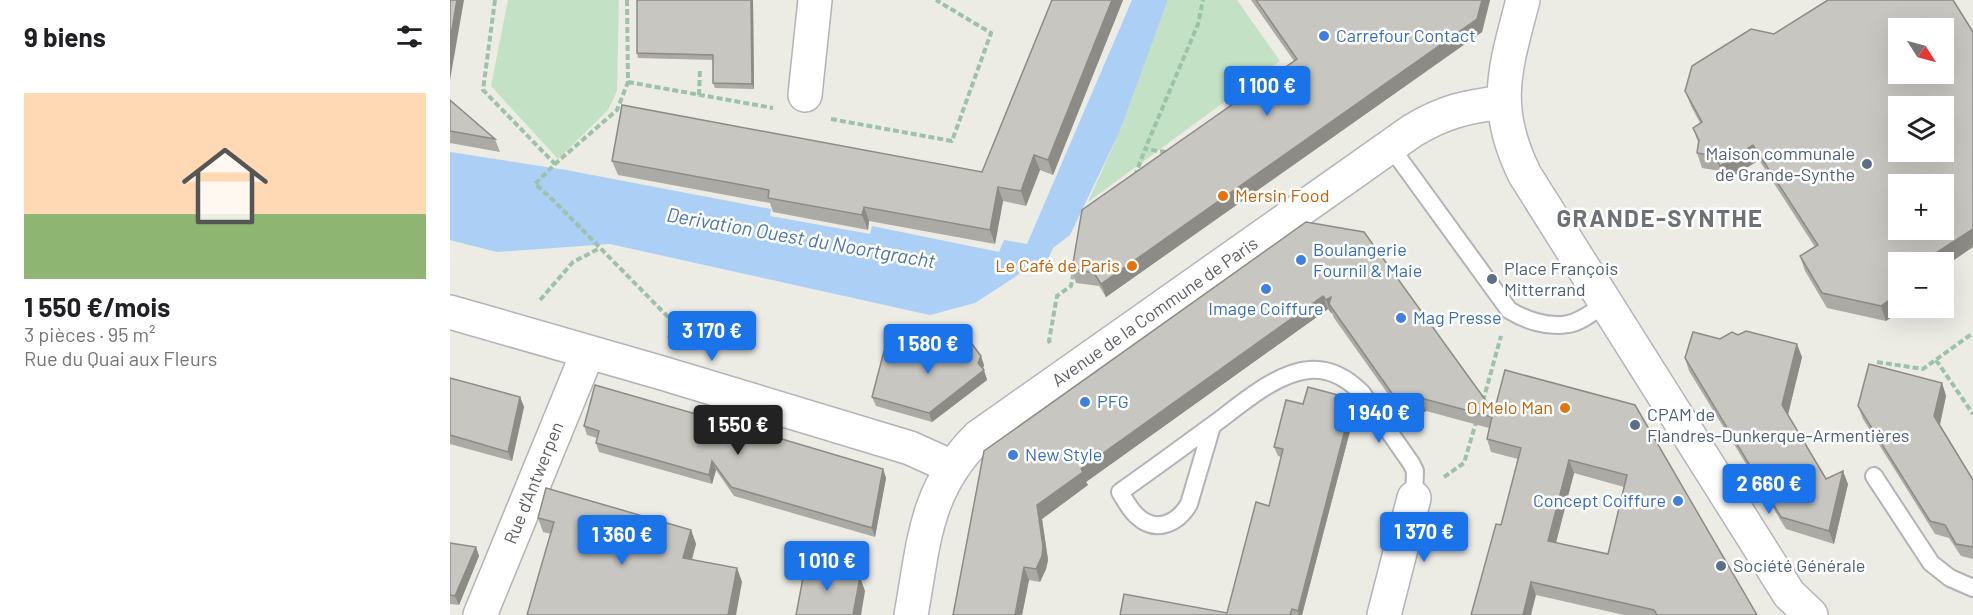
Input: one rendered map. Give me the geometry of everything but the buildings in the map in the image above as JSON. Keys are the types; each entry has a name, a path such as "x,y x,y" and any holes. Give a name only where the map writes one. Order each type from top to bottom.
{"street":[{"path":"804,108 815,0"},
{"path":"1523,0 1507,64 1503,102 1508,136 1518,161 1605,304 1789,594 1811,615"},
{"name":"Avenue de la Commune de Paris","path":"911,615 930,513 940,488 952,467 988,429 1428,121 1462,107 1503,102"},
{"path":"450,312 910,448 952,467"},
{"name":"Rue d'Antwerpen","path":"480,615 588,352"},
{"path":"1384,615 1414,498"}],"lane":[{"path":"1390,146 1509,310 1529,320 1557,325 1569,324 1605,304"},
{"path":"1212,426 1189,504 1178,519 1164,525 1153,524 1135,515 1120,492 1268,385 1284,377 1309,370 1334,372 1362,393 1415,471 1414,498"},
{"path":"1874,476 1931,563 1950,578 1973,588"}],"path":[{"path":"495,0 483,90 555,164"},
{"path":"627,0 628,82 617,110 535,184 673,322 662,373"},
{"path":"628,82 804,108 952,141 991,33 936,0"},
{"path":"1133,181 1198,24 1203,10 1203,0"},
{"path":"699,94 700,69"},
{"path":"1145,149 1164,153 1174,147"},
{"path":"514,331 573,262 600,248"},
{"path":"1051,326 1057,296 1071,286 1075,264"},
{"path":"1482,402 1509,310"},
{"path":"1876,362 1923,369 1973,333"},
{"path":"1936,360 1973,414"},
{"path":"1464,463 1479,412"}],"green space":[{"path":"508,0 619,0 617,91 608,110 558,159 491,86"},
{"path":"1168,0 1237,0 1280,61 1088,202 1120,131"}],"water":[{"path":"1132,0 1168,0 1120,131 1070,235 1015,277 975,303 930,315 610,244 497,252 450,240 450,152 566,170 771,209 770,216 870,234 872,226 999,252 1004,240 1027,244"}],"waterway":[{"name":"Derivation Ouest du Noortgracht","path":"1016,265 1039,265 1049,242"}],"place":[{"name":"Carrefour Contact","path":"1324,36"},
{"name":"Maison communale de Grande-Synthe","path":"1867,164"},
{"name":"Mersin Food","path":"1223,196"},
{"name":"Boulangerie Fournil & Maie","path":"1301,260"},
{"name":"Le Café de Paris","path":"1132,266"},
{"name":"Place François Mitterrand","path":"1492,279"},
{"name":"Image Coiffure","path":"1266,289"},
{"name":"Mag Presse","path":"1401,318"},
{"name":"PFG","path":"1085,402"},
{"name":"O Melo Man","path":"1565,408"},
{"name":"CPAM de Flandres-Dunkerque-Armentières","path":"1635,425"},
{"name":"New Style","path":"1013,455"},
{"name":"Concept Coiffure","path":"1678,501"},
{"name":"Société Générale","path":"1721,566"}],"district":[{"name":"GRANDE-SYNTHE","path":"1660,219"}]}
